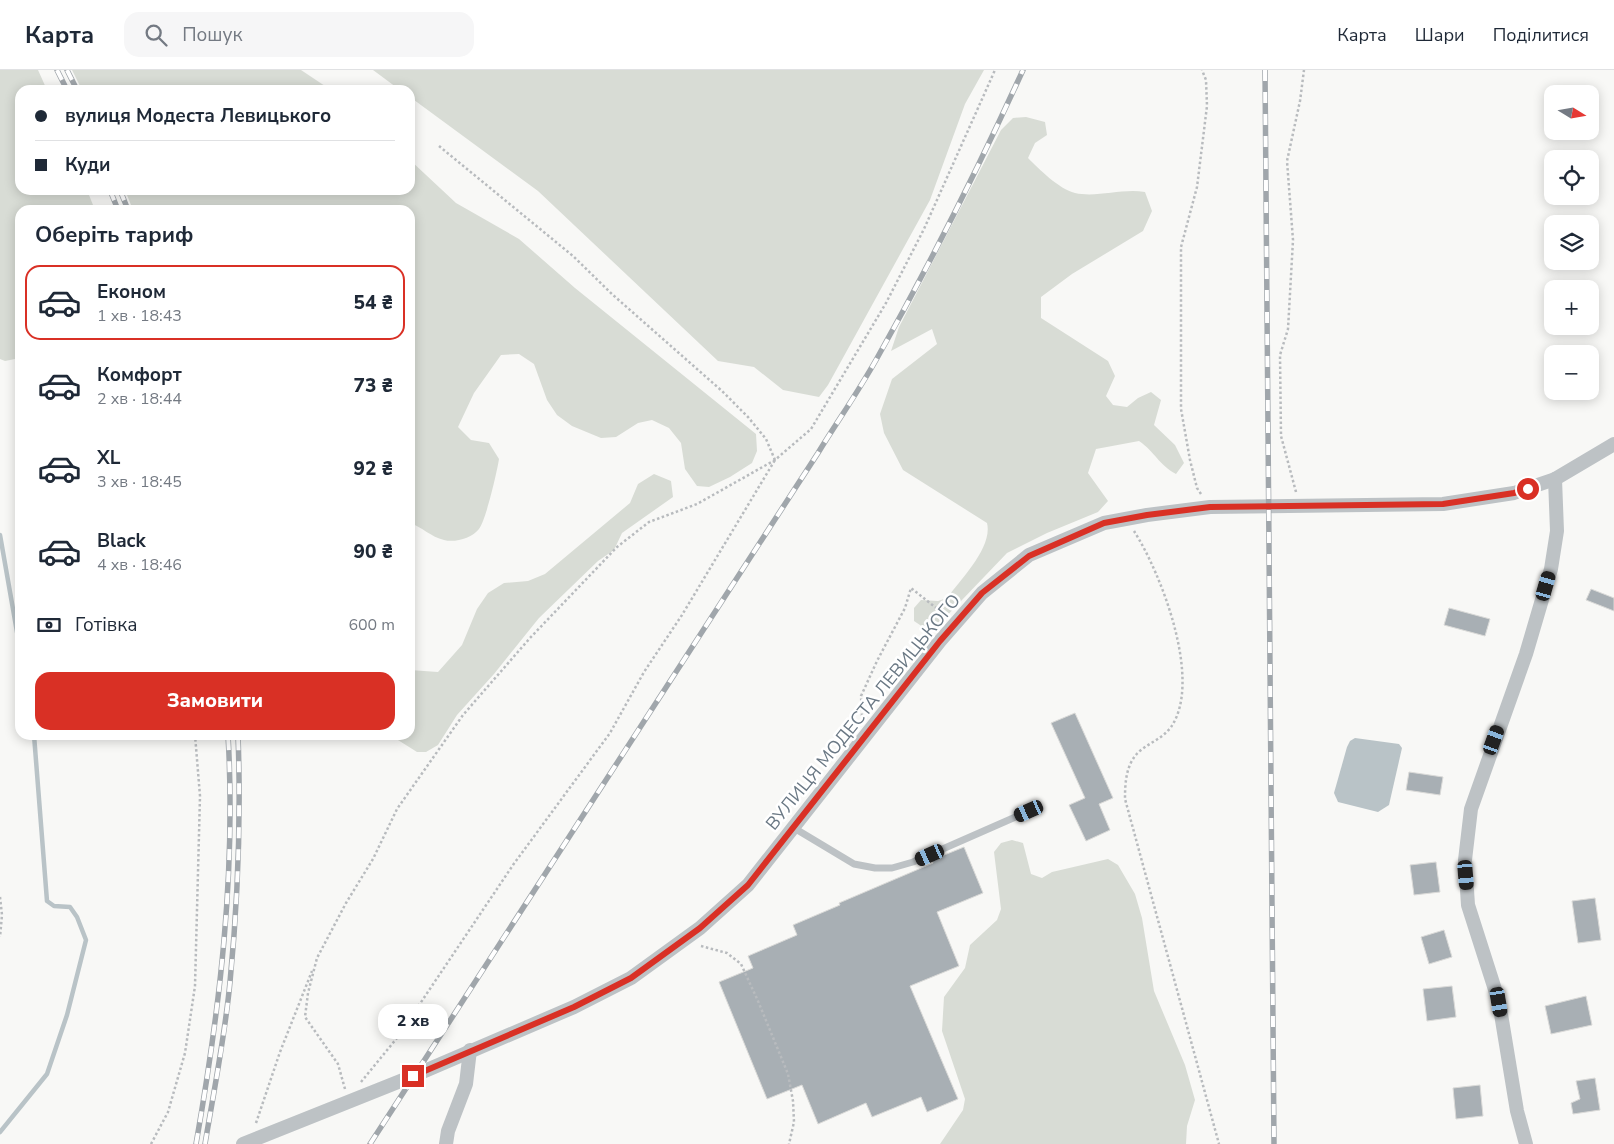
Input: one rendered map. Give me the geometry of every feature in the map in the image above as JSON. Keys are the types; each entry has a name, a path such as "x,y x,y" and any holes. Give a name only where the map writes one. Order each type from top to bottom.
{"street":[{"name":"ВУЛИЦЯ МОДЕСТА ЛЕВИЦЬКОГО","path":"246,1143 413,1076 574,1007 631,978 689,936 748,885 862,740 982,593 1029,556 1104,523 1210,507 1443,504 1514,493 1555,479 1614,444"},
{"path":"1526,1144 1517,1110 1499,1002 1468,905 1465,860 1471,809 1526,654 1551,569 1557,531 1555,479"},
{"path":"446,1144 448,1130 466,1084 470,1050"}],"lane":[{"path":"794,828 854,864 875,868 892,868 914,862 1029,811"}],"path":[{"path":"246,1143 317,958 373,859 397,809 463,715 530,638 617,547 649,522 697,504 775,460 811,429 886,303 924,229 995,70"},
{"path":"1202,70 1206,80 1206,116 1197,187 1181,247 1181,410 1197,488 1210,507"},
{"path":"1298,506 1294,480 1281,436 1280,354 1288,329 1293,240 1287,161 1300,101 1304,70"},
{"path":"439,146 573,256 613,295 722,391 748,417 766,439 775,460"},
{"path":"343,1103 397,1038 513,865 610,733 644,672 682,615 775,460"},
{"path":"1126,519 1145,548 1167,604 1179,645 1183,685 1179,708 1171,726 1161,738 1139,751 1130,764 1125,780 1125,800 1219,1144"},
{"path":"862,740 862,696 877,661 905,608 911,588 956,623"},
{"path":"151,1144 168,1112 185,1053 194,986 200,796 195,740"},
{"path":"0,897 2,915 0,937"},
{"path":"689,936 700,945 727,953 742,964 788,1074 793,1101 794,1122 789,1144"},
{"path":"317,958 308,993 306,1017 338,1064 345,1087 343,1103"}],"shaded area":[{"path":"0,70 38,70 45,85 15,85 15,195 89,195 93,205 15,205 15,359 5,361 0,359"},
{"path":"72,70 301,70 324,85 80,85"},
{"path":"373,70 984,70 965,104 930,200 828,385 819,397 783,390 754,367 718,361 538,191 415,101 415,85 393,85"},
{"path":"1026,117 1045,122 1047,135 1035,143 1028,158 1062,187 1075,193 1083,194 1127,191 1145,192 1152,211 1143,231 1072,274 1041,297 1041,318 1108,361 1115,376 1106,396 1113,405 1127,407 1138,398 1151,392 1161,400 1154,425 1175,445 1184,463 1176,474 1165,467 1139,441 1096,449 1088,473 1108,501 1098,512 1047,533 1007,553 939,624 934,628 923,627 914,621 914,608 921,600 938,601 947,598 981,552 988,532 987,523 903,470 884,433 880,414 892,379 937,344 932,329 891,351 899,327 1001,130 1013,118"},
{"path":"415,165 456,203 519,239 575,288 756,434 757,451 752,463 730,477 709,487 697,486 685,469 681,443 669,428 652,420 638,423 616,437 601,438 572,426 557,415 547,400 534,364 519,354 501,355 474,393 458,427 471,440 489,443 499,459 485,516 479,529 468,537 453,541 439,539 415,525 415,205 131,205 127,195 415,195"},
{"path":"654,474 671,481 673,497 622,533 614,550 598,561 539,618 494,674 457,715 438,745 426,752 417,752 398,740 415,740 415,670 438,672 462,645 477,609 488,593 504,583 528,581 545,574 630,503 638,484"},
{"path":"1355,738 1399,744 1402,748 1389,805 1378,812 1338,802 1334,793 1347,747 1350,741"},
{"path":"1012,840 1023,843 1031,874 1042,878 1052,872 1108,859 1118,865 1135,894 1142,918 1154,991 1185,1065 1195,1100 1187,1126 1186,1144 940,1144 963,1110 965,1099 942,1031 944,997 965,968 970,945 997,920 1001,909 994,852 1001,843"}],"building":[{"path":"1591,589 1614,598 1614,611 1586,600"},
{"path":"1449,608 1490,619 1485,636 1444,625"},
{"path":"1075,713 1113,798 1099,804 1110,830 1086,841 1069,805 1085,798 1051,723"},
{"path":"1409,772 1443,777 1440,795 1406,790"},
{"path":"964,847 983,893 937,912 959,966 910,986 958,1099 927,1112 921,1097 872,1117 866,1103 818,1124 802,1085 767,1099 719,982 753,968 748,956 797,935 793,925 933,863 932,860"},
{"path":"1436,862 1440,892 1414,895 1410,865"},
{"path":"1595,898 1601,940 1578,943 1572,901"},
{"path":"1444,930 1452,957 1429,964 1421,937"},
{"path":"1452,986 1456,1017 1427,1021 1423,989"},
{"path":"1586,996 1592,1025 1551,1034 1545,1006"},
{"path":"1595,1078 1600,1110 1573,1114 1571,1103 1580,1099 1576,1081"},
{"path":"1480,1085 1483,1116 1456,1119 1453,1088"}],"waterway":[{"path":"0,535 15,620"},
{"path":"0,1132 47,1074 67,1015 86,940 77,917 70,907 54,906 47,901 34,740"}],"railway":[{"path":"57,70 64,85"},
{"path":"67,70 74,85"},
{"path":"370,1144 862,384 896,325 952,217 1023,70"},
{"path":"1265,70 1274,1144"},
{"path":"112,195 116,205"},
{"path":"122,195 126,205"},
{"path":"196,1144 205,1093 224,940 230,838 228,740"},
{"path":"205,1144 225,1022 233,951 239,828 238,740"}],"route":[{"path":"413,1076 574,1007 631,978 700,928 748,885 940,641 982,593 1029,556 1104,523 1147,515 1210,507 1443,504 1514,493 1528,489"}]}
